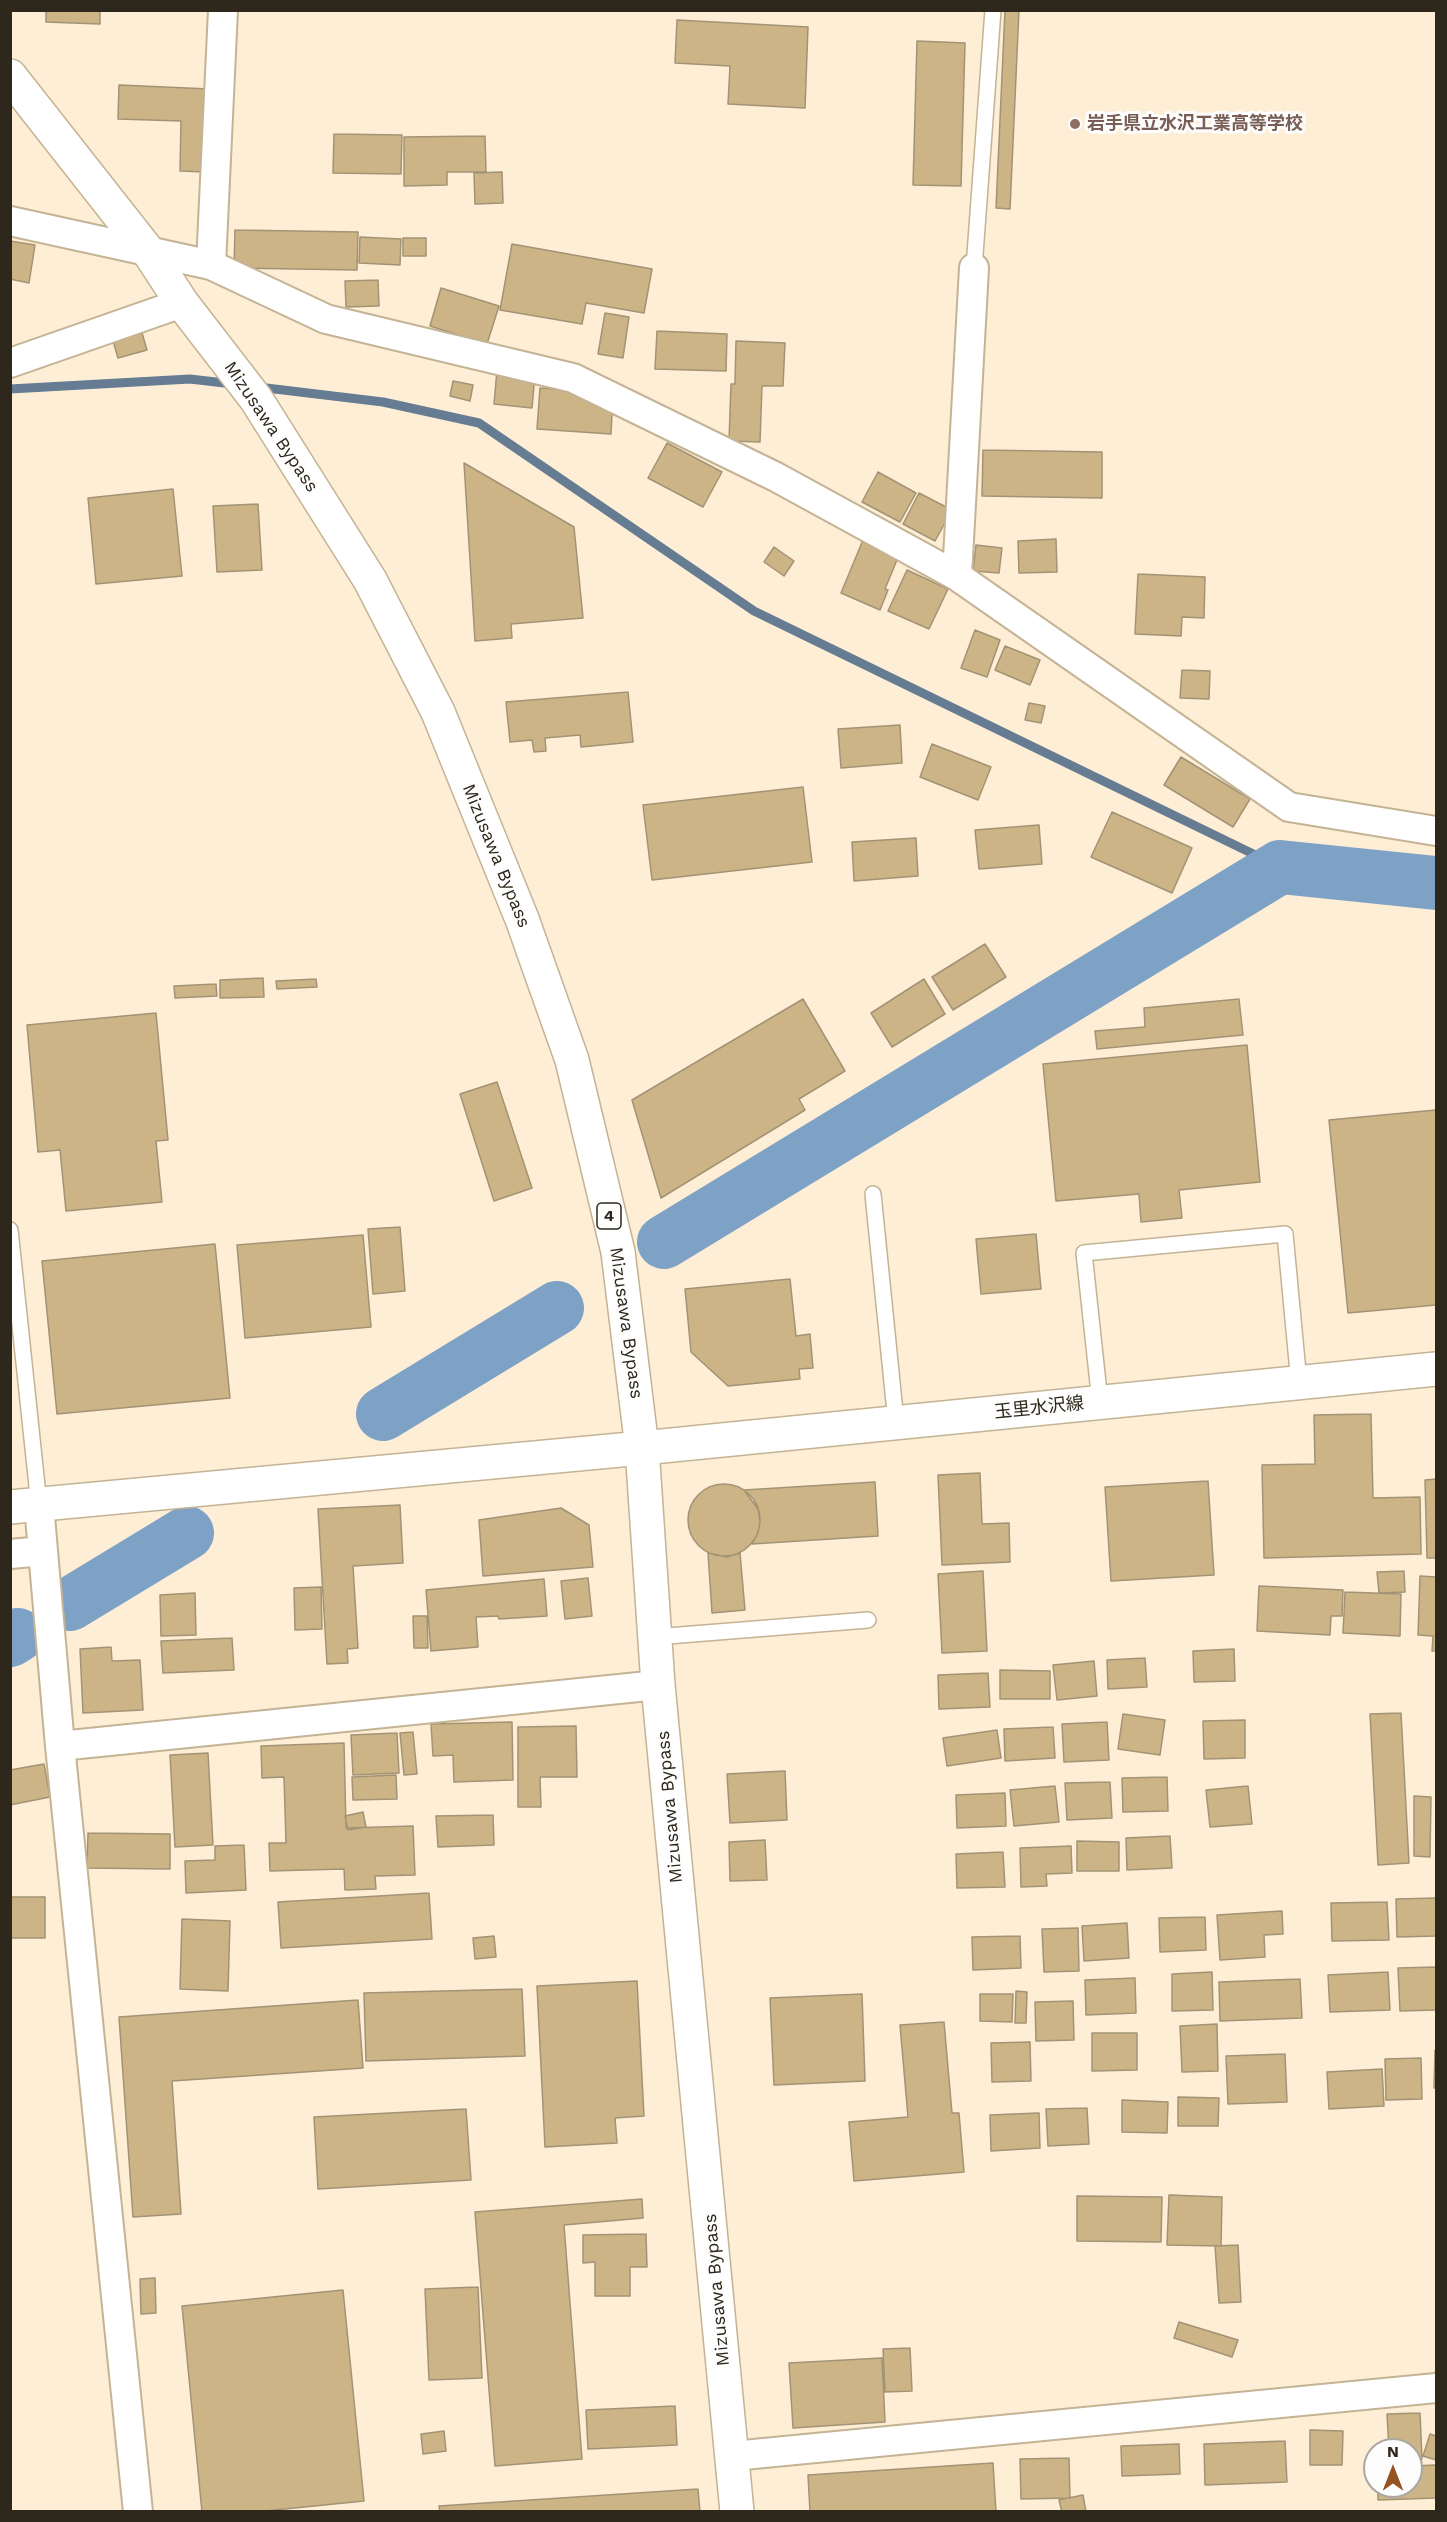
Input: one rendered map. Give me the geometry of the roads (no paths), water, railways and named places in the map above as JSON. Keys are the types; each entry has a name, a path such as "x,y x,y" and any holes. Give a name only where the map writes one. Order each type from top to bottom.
{"main road":[{"name":"Mizusawa Bypass","path":"10,76 150,254 182,303 256,399 370,580 438,712 522,919 572,1060 618,1252 642,1448 658,1685 737,2511"},
{"name":"玉里水沢線","path":"25,1506 642,1448 1437,1369"}],"street":[{"path":"211,265 223,10"},
{"path":"10,221 150,254 211,265 326,319 573,378 776,477 957,576 1289,807 1437,831"},
{"path":"957,576 974,268"},
{"path":"10,363 182,303"},
{"path":"25,1506 43,1551 60,1746 138,2511"},
{"path":"10,1554 43,1551"},
{"path":"60,1746 658,1685"},
{"path":"733,2456 1437,2388"}],"lane":[{"path":"974,268 993,10"},
{"path":"873,1194 896,1422"},
{"path":"10,1230 25,1506"},
{"path":"1100,1402 1084,1253 1286,1234 1299,1383"},
{"path":"655,1637 868,1620"}],"waterway":[{"path":"10,389 190,379 233,384"},
{"path":"258,387 383,402 479,423 754,611 1280,867"},
{"path":"664,1242 1280,867 1436,883"},
{"path":"383,1414 557,1308"},
{"path":"70,1604 187,1533"},
{"path":"10,1640 18,1635"}],"place":[{"name":"岩手県立水沢工業高等学校","path":"1075,124"}]}
